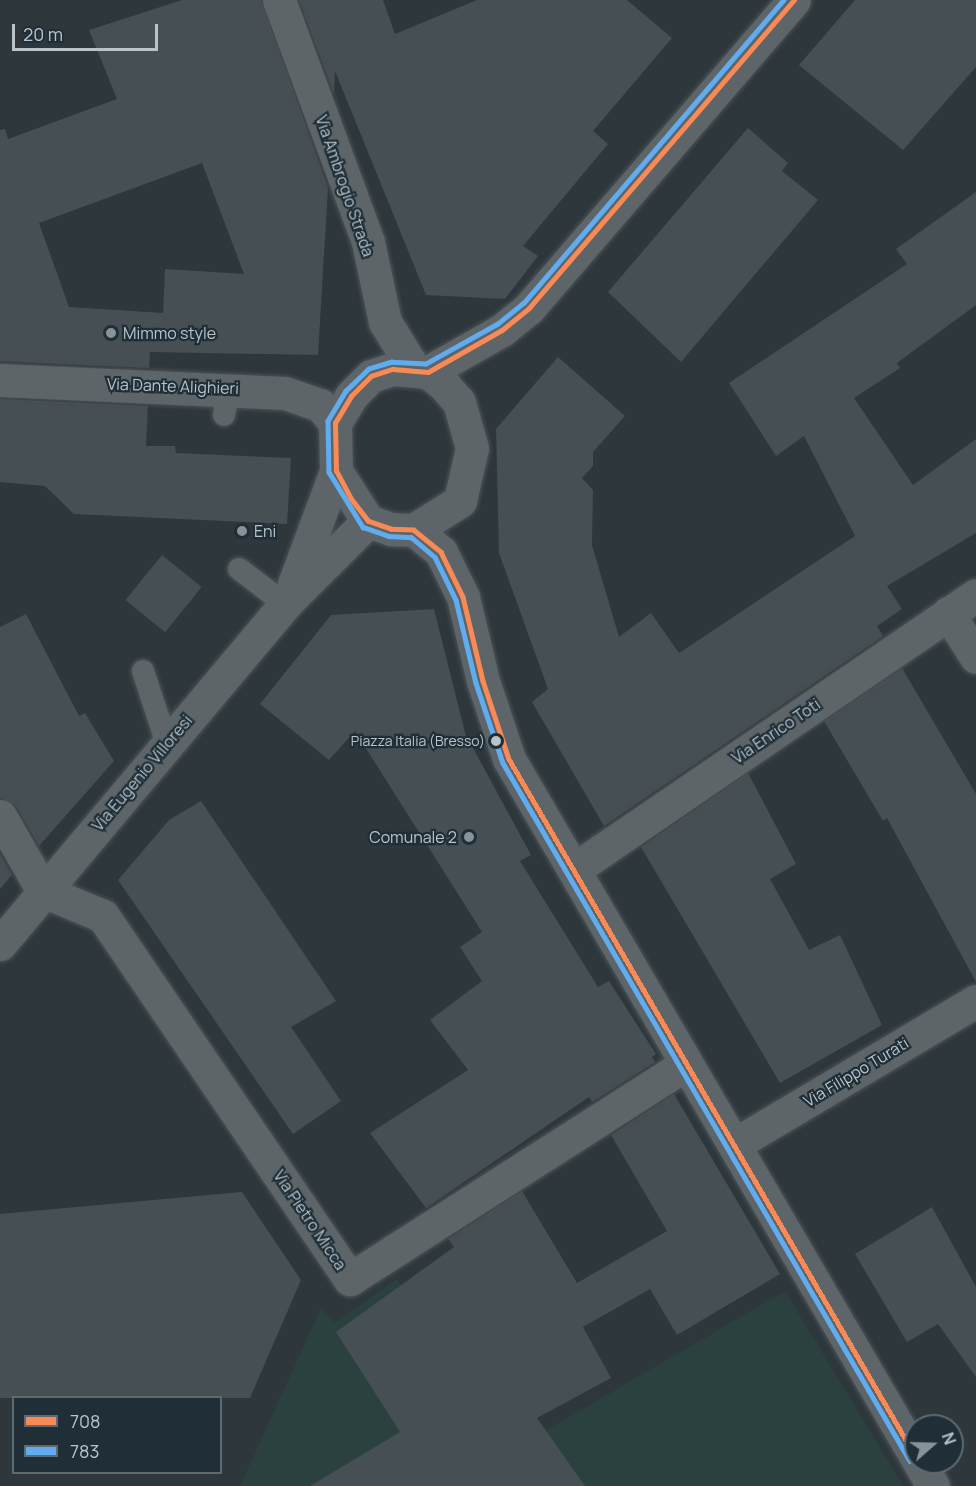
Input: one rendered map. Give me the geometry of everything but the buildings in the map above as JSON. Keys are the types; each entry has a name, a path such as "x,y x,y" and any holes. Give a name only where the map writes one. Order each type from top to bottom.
{"street":[{"name":"Via Ambrogio Strada","path":"279,0 368,242 386,322 421,371"},
{"path":"421,371 459,402 472,448 460,501 414,530 391,529 368,521 336,471 335,423 351,396 371,376 393,369 421,371 502,330 529,309 794,0"},
{"name":"Via Dante Alighieri","path":"0,380 226,401 285,393 320,405 335,423"},
{"name":"Via Eugenio Villoresi","path":"285,604 310,549 336,471"},
{"name":"Via Eugenio Villoresi","path":"0,944 285,604 368,521"},
{"path":"414,530 441,552 463,597 483,681 509,759 576,868 685,1065 735,1144 904,1436"},
{"name":"Via Enrico Toti","path":"576,868 976,595"},
{"path":"948,613 976,657"},
{"path":"0,816 43,891"},
{"name":"Via Pietro Micca","path":"43,891 103,916 350,1279 685,1065"},
{"name":"Via Filippo Turati","path":"735,1144 976,1001"}],"lane":[{"path":"239,569 285,604"},
{"path":"143,671 167,744"}],"green space":[{"path":"397,1279 514,1449 785,1291 903,1486 240,1486 321,1308 334,1323"}],"transit line":[{"name":"783","path":"784,0 524,303 498,324 426,364 392,362 369,369 346,391 328,421 329,472 363,527 389,536 411,537 435,557 456,600 476,683 503,763 904,1451"},
{"name":"708","path":"428,372 502,330 529,308 794,0"},
{"name":"708","path":"414,530 391,529 368,521 351,499 336,471 335,423 351,396 371,376 393,369 428,372"},
{"name":"708","path":"414,530 441,552 463,597 483,681 509,759 904,1436"}],"place":[{"name":"Mimmo style","path":"111,333"},
{"name":"Eni","path":"242,531"},
{"name":"Piazza Italia (Bresso)","path":"496,741"},
{"name":"Comunale 2","path":"469,837"}]}
